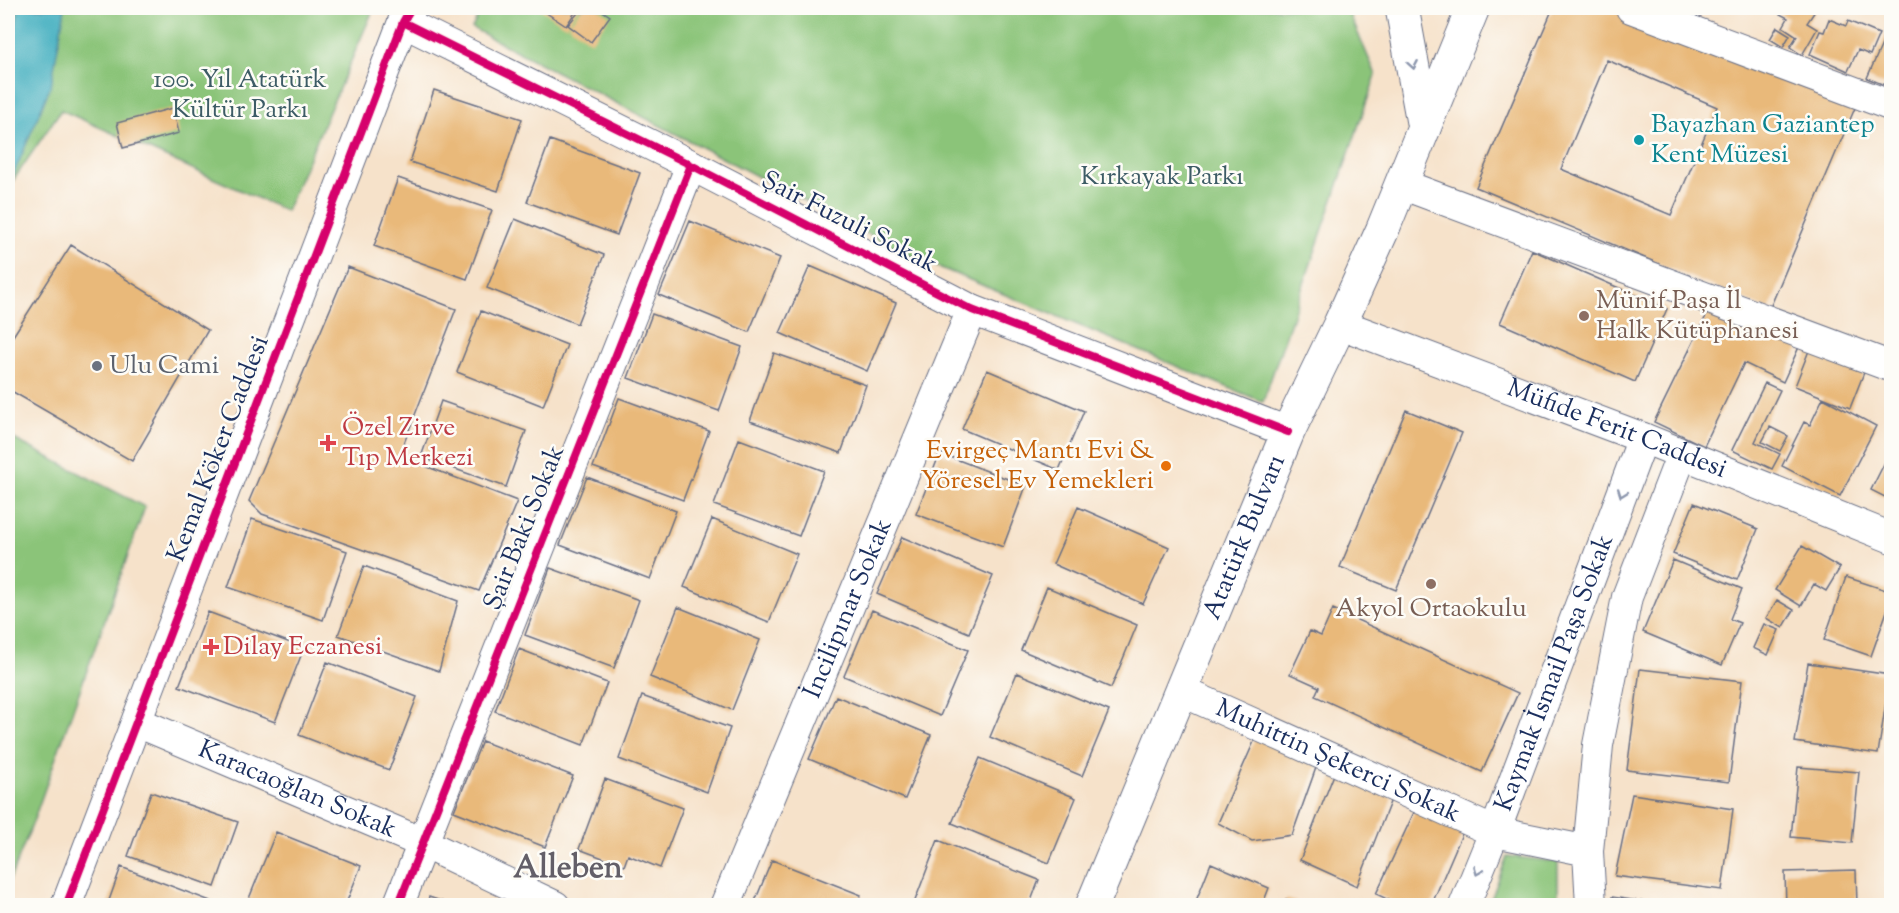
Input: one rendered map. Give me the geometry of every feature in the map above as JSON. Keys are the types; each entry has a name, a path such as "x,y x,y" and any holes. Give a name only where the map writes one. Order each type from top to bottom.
{"main road":[{"path":"1402,8 1424,128"},
{"name":"Atatürk Bulvarı","path":"1092,906 1288,432 1340,324 1401,184 1473,8"}],"street":[{"path":"1630,8 1892,106"},
{"name":"Şair Fuzuli Sokak","path":"407,15 972,310 1288,432"},
{"name":"Kemal Köker Caddesi","path":"66,906 407,15"},
{"name":"Şair Baki Sokak","path":"398,906 691,165"},
{"path":"1401,184 1892,367"},
{"name":"İncilipınar Sokak","path":"725,906 972,310"},
{"name":"Müfide Ferit Caddesi","path":"1340,324 1643,438 1892,538"},
{"name":"Kaymak İsmail Paşa Sokak","path":"1464,906 1495,832 1643,438"},
{"path":"1592,906 1588,851 1598,745 1627,597 1682,454"},
{"name":"Muhittin Şekerci Sokak","path":"1181,691 1495,832 1588,851"},
{"name":"Karacaoğlan Sokak","path":"137,722 423,843 555,906"}],"green space":[{"name":"100. Yıl Atatürk Kültür Parkı","path":"8,8 374,8 286,211 61,110 8,188"},
{"name":"Kırkayak Parkı","path":"482,8 1347,8 1376,75 1263,402 905,253 472,28"},
{"path":"8,436 145,507 32,825 8,884"},
{"path":"1507,856 1558,862 1558,905 1489,905"}],"water":[{"path":"19,8 65,8 51,85 8,188 8,66"}],"building":[{"path":"539,8 578,8 566,26"},
{"path":"582,8 598,8 610,16 591,42 568,25"},
{"path":"1553,8 1617,8 1855,108 1769,310 1476,187","holes":["1607,60 1717,107 1671,215 1561,169"]},
{"path":"1784,8 1817,8 1807,23 1817,29 1802,55 1790,47 1797,36 1783,27 1788,18 1780,14"},
{"path":"1829,19 1846,26 1848,21 1879,34 1870,55 1858,50 1848,71 1810,54 1820,31 1824,32"},
{"path":"1892,22 1892,88 1867,78"},
{"path":"1777,27 1790,35 1783,47 1770,39"},
{"path":"434,90 522,119 498,191 410,162"},
{"path":"173,108 179,133 123,148 117,123"},
{"path":"550,140 640,173 617,235 527,202"},
{"path":"398,178 492,210 467,279 374,246"},
{"path":"515,219 604,255 577,324 487,288"},
{"path":"690,221 780,258 749,332 659,295"},
{"name":"Ulu Cami","path":"71,245 208,330 132,461 8,389 8,344"},
{"name":"Münif Paşa İl Halk Kütüphanesi","path":"1532,250 1667,309 1635,382 1500,323"},
{"path":"810,266 896,303 867,371 780,333"},
{"path":"348,267 456,309 399,456 517,501 479,591 262,514 249,501"},
{"path":"1711,306 1799,347 1783,382 1744,363 1704,446 1654,422"},
{"path":"481,311 567,345 543,406 457,372"},
{"path":"652,314 742,347 719,411 628,378"},
{"path":"1810,348 1865,370 1850,408 1795,386"},
{"path":"774,353 866,385 841,453 750,421"},
{"path":"987,370 1084,411 1059,470 962,429"},
{"path":"1765,383 1780,390 1755,442 1780,454 1772,469 1732,450"},
{"path":"619,398 709,431 683,500 593,467"},
{"path":"1823,398 1876,426 1840,496 1782,466 1804,422 1810,425"},
{"path":"441,401 526,431 506,487 421,457"},
{"path":"1406,410 1462,433 1396,590 1340,567"},
{"path":"1770,427 1788,436 1780,451 1762,442"},
{"path":"739,439 824,471 799,536 714,505"},
{"path":"1892,448 1892,514 1885,511 1891,500 1871,490"},
{"path":"940,453 1026,486 1003,547 916,514"},
{"path":"587,477 676,511 650,579 560,545"},
{"path":"1694,503 1758,529 1737,580 1673,554"},
{"path":"1078,507 1169,547 1143,604 1053,564"},
{"path":"252,519 347,551 323,620 228,587"},
{"path":"712,519 797,554 769,622 684,587"},
{"path":"902,537 993,576 969,633 877,594"},
{"path":"1802,546 1840,568 1826,591 1814,584 1801,606 1775,590"},
{"path":"1673,560 1742,589 1730,619 1740,623 1722,665 1643,632"},
{"path":"364,566 458,601 439,671 338,635"},
{"path":"550,568 639,600 614,668 525,635"},
{"path":"1846,577 1892,592 1871,656 1824,640"},
{"path":"1047,587 1137,625 1111,688 1021,650"},
{"path":"1777,600 1794,610 1783,628 1766,618"},
{"path":"678,607 760,640 732,710 650,677"},
{"path":"1333,609 1518,693 1482,772 1315,696 1319,687 1290,674 1310,631 1321,636"},
{"path":"872,610 968,650 940,716 844,676"},
{"path":"208,612 304,648 275,722 179,686"},
{"path":"1764,624 1779,630 1768,655 1753,648"},
{"path":"519,649 607,683 583,745 495,711"},
{"path":"327,662 417,697 389,770 299,735"},
{"path":"1808,663 1890,675 1878,754 1795,742"},
{"path":"1640,669 1742,681 1729,782 1627,770"},
{"path":"1017,673 1109,711 1082,776 990,737"},
{"path":"642,696 730,728 707,792 619,759"},
{"path":"836,696 931,735 905,799 809,759"},
{"path":"1256,737 1317,765 1292,835 1252,841 1218,823"},
{"path":"482,741 573,776 545,847 454,811"},
{"path":"980,758 1076,798 1049,863 952,823"},
{"path":"1798,767 1859,772 1852,843 1791,837"},
{"path":"1335,772 1392,797 1357,886 1300,860"},
{"path":"605,779 683,808 660,868 628,855 624,866 579,849"},
{"path":"151,792 238,822 215,887 128,856"},
{"path":"1632,794 1733,809 1722,890 1615,876"},
{"path":"1417,806 1465,827 1431,906 1402,906 1376,894"},
{"path":"276,832 361,866 345,906 246,906"},
{"path":"938,840 1039,880 1029,906 913,906"},
{"path":"772,860 861,895 857,906 753,906"},
{"path":"1211,863 1269,888 1262,906 1194,906"},
{"path":"121,867 221,905 221,906 107,906"},
{"path":"1856,870 1857,906 1786,906 1785,872"},
{"path":"429,897 453,905 453,906 426,906"},
{"path":"1612,897 1658,904 1658,906 1613,906"},
{"path":"1286,899 1303,905 1303,906 1284,906"}],"cycle path":[{"path":"66,906 403,22 411,8"},
{"path":"403,22 691,165 972,310 1288,432"},
{"path":"398,906 691,165"}],"place":[{"name":"Bayazhan Gaziantep Kent Müzesi","path":"1639,140"},
{"name":"Münif Paşa İl Halk Kütüphanesi","path":"1584,316"},
{"name":"Ulu Cami","path":"97,366"},
{"name":"Özel Zirve Tıp Merkezi","path":"328,443"},
{"name":"Evirgeç Mantı Evi & Yöresel Ev Yemekleri","path":"1166,466"},
{"name":"Akyol Ortaokulu","path":"1431,584"},
{"name":"Dilay Eczanesi","path":"211,647"}],"district":[{"name":"Alleben","path":"568,869"}]}
